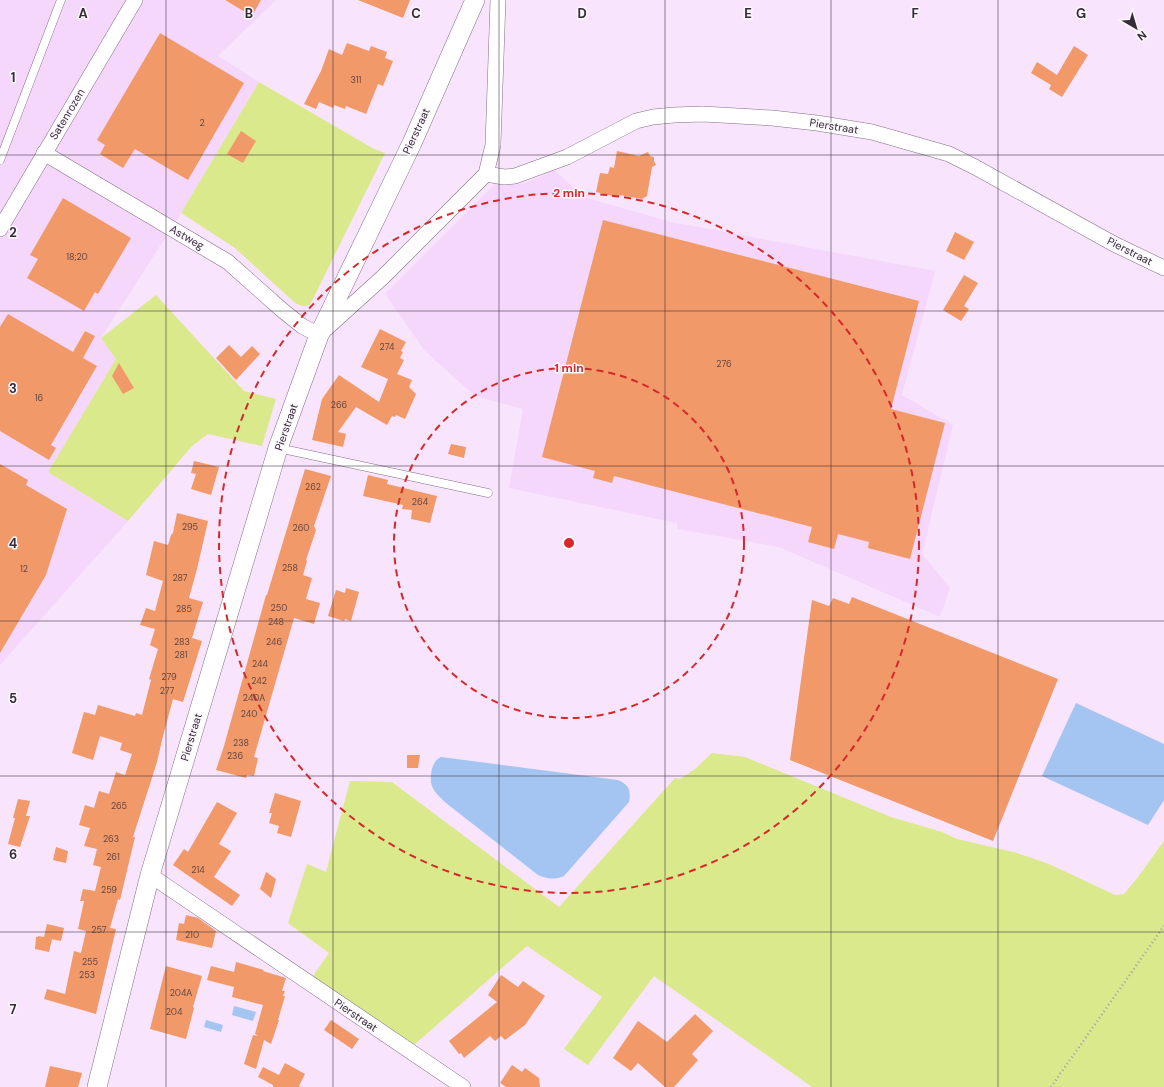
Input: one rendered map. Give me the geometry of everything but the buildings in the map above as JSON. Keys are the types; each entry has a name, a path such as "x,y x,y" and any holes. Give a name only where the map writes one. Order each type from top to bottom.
{"street":[{"name":"Satenrozen","path":"0,229 135,0"},
{"name":"Pierstraat","path":"97,1087 150,875 278,448 319,335 412,143 475,0"},
{"path":"319,335 383,277 486,174 493,144 498,0"},
{"name":"Pierstraat","path":"486,174 504,178 515,176 567,157 636,121 653,118 674,115 702,114 772,118 817,123 872,132 949,154 1114,244 1164,268"},
{"name":"Astweg","path":"44,153 228,262 282,310 302,326 319,335"},
{"name":"Pierstraat","path":"150,875 463,1087"}],"lane":[{"path":"0,160 61,0"},
{"path":"278,448 488,494"}],"path":[{"path":"1051,1087 1164,926"}],"shaded area":[{"path":"0,0 276,0 218,56 259,82 181,213 101,338 116,359 48,472 128,521 0,665"},
{"path":"553,169 584,197 671,222 935,271 902,395 953,425 922,554 950,588 940,617 779,547 677,529 677,523 509,488 523,409 475,396 425,351 385,294 500,179 522,184 547,174"}],"green space":[{"path":"259,82 374,149 385,153 310,305 308,306 302,306 294,302 235,248 181,213"},
{"path":"156,295 244,391 276,399 262,446 208,434 192,446 128,521 48,472 116,359 101,338"},
{"path":"712,753 745,757 891,817 942,832 957,839 1017,853 1049,864 1115,895 1124,894 1164,841 1164,1087 812,1087 654,976 588,1065 564,1049 602,997 527,946 414,1045 313,976 329,953 288,923 307,864 326,872 350,781 392,782 559,907 675,778 680,779 695,769"}],"water":[{"path":"1076,703 1164,744 1164,800 1148,825 1042,776"},
{"path":"441,757 618,780 625,784 628,788 630,794 629,802 564,876 554,878 544,877 538,875 446,803 438,795 433,788 431,775 434,763"},
{"path":"234,1006 256,1012 253,1021 232,1015"},
{"path":"206,1020 223,1025 221,1032 204,1027"}]}
